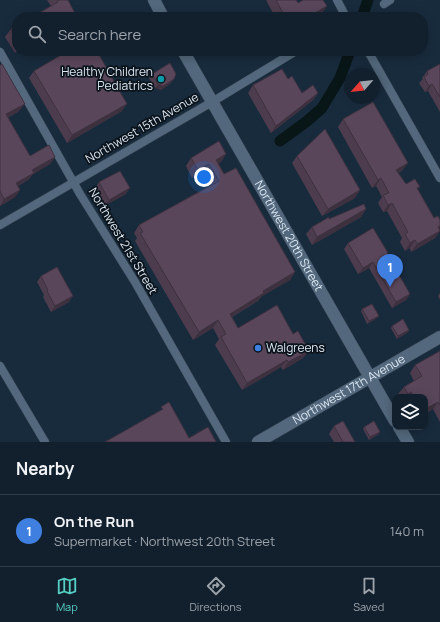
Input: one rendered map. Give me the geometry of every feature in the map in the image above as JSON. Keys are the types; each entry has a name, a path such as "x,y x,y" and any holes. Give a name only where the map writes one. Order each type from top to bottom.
{"main road":[{"path":"154,0 161,12"},
{"name":"Northwest 20th Street","path":"186,56 392,416"},
{"name":"Northwest 17th Avenue","path":"258,442 440,337"},
{"path":"401,430 408,442"}],"street":[{"path":"337,0 343,12"},
{"name":"Northwest 21st Street","path":"0,52 73,181 114,251 135,282 226,442"},
{"name":"Northwest 15th Avenue","path":"0,225 73,181 212,102 288,56"},
{"path":"371,56 440,178"},
{"path":"0,366 45,442"}],"building":[{"path":"57,0 68,0 74,12 41,12 58,2"},
{"path":"276,0 296,0 298,3 303,0 323,0 327,6 317,12 282,12"},
{"path":"60,56 100,56 127,104 72,135 34,71"},
{"name":"Healthy Children Pediatrics","path":"170,63 176,74 174,79 163,86 158,84 152,74"},
{"path":"2,64 25,104 6,114 30,156 49,145 55,157 32,170 34,173 16,183 20,190 4,199 0,191 0,65"},
{"path":"440,64 440,97 432,84 429,86 424,77 428,74 427,71"},
{"path":"282,69 288,79 292,76 302,93 313,85 318,93 276,126 253,85"},
{"path":"369,104 374,104 408,163 396,170 406,184 415,179 420,187 417,188 434,218 438,216 440,220 440,226 438,227 440,231 417,244 415,240 410,243 405,234 408,232 392,203 388,205 383,195 389,193 381,178 378,180 343,119"},
{"path":"325,129 360,190 328,209 297,156"},
{"path":"219,141 226,154 216,160 224,174 236,168 295,272 263,291 264,293 230,314 238,328 277,305 293,334 298,331 309,351 288,362 287,360 247,383 221,337 226,334 218,320 199,332 140,233 143,232 139,225 219,181 209,164 198,170 191,158"},
{"path":"120,171 130,188 109,200 99,182"},
{"path":"364,204 366,209 317,237 312,227 329,217 329,219"},
{"path":"373,228 410,294 396,302 373,262 363,268 348,243"},
{"path":"57,267 73,296 55,306 41,276"},
{"path":"372,304 379,316 369,321 362,309"},
{"path":"403,319 409,330 398,336 392,326"},
{"path":"440,351 440,405 438,402 428,407 428,394 412,394 411,392 408,394 404,387 422,376 415,365"},
{"path":"169,402 189,438 208,427 216,442 105,442 163,409 161,407"},
{"path":"343,421 355,442 343,442 334,426"},
{"path":"374,421 380,432 370,437 364,427"}],"waterway":[{"path":"364,12 368,0"},
{"path":"280,141 322,108 340,78 348,56"}],"place":[{"name":"Healthy Children Pediatrics","path":"161,79"},
{"name":"On the Run","path":"390,287"},
{"name":"Walgreens","path":"258,348"}]}
